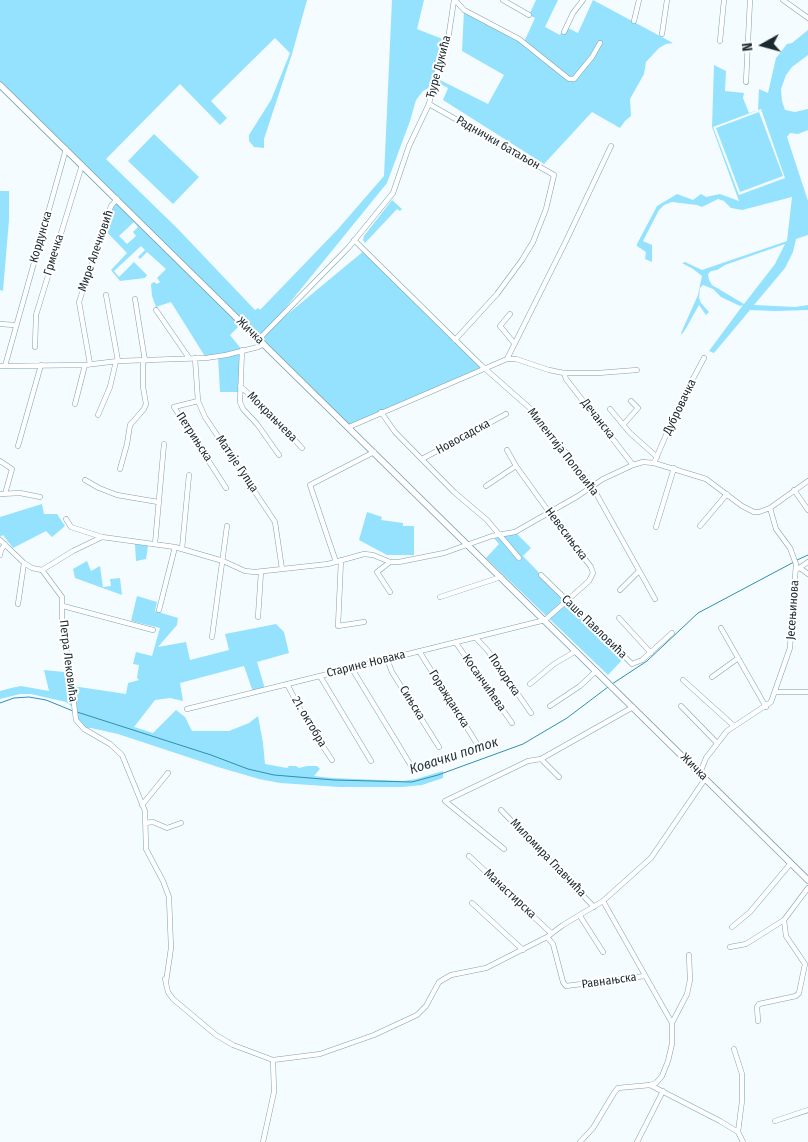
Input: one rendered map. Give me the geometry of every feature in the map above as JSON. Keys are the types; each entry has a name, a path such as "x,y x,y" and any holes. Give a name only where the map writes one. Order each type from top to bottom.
{"main road":[{"name":"Жичка","path":"0,85 808,880"}],"street":[{"path":"455,0 464,10 519,39 569,79 574,79 592,57 600,43"},
{"name":"Ђуре Дукића","path":"262,342 354,240 393,193 409,146 429,104 435,76 448,40 455,0"},
{"path":"503,0 529,15"},
{"path":"564,32 582,0"},
{"path":"634,21 639,0"},
{"path":"662,34 667,0"},
{"path":"720,41 724,0"},
{"path":"746,82 750,0"},
{"path":"783,0 808,18"},
{"name":"Раднички батаљон","path":"429,104 554,175 546,209 533,242 497,294 455,340"},
{"path":"507,359 611,146"},
{"name":"Кордунска","path":"2,366 16,325 66,149"},
{"name":"Грмечка","path":"35,347 36,315 82,165"},
{"name":"Мире Алечковић","path":"87,365 79,302 112,206 117,199"},
{"path":"354,240 485,369"},
{"path":"98,415 110,387 117,361 106,295"},
{"path":"120,469 130,425 146,404 143,386 144,361 135,299"},
{"path":"156,310 189,358"},
{"path":"510,314 500,326 514,342"},
{"path":"0,324 16,325"},
{"path":"2,366 87,365 117,361 195,358 226,355 258,347 262,342"},
{"name":"Мокрањчева","path":"242,350 240,402 243,409 257,424 279,455"},
{"name":"Матије Гупца","path":"195,358 198,402 205,417 275,522 282,570"},
{"name":"Дубровачка","path":"654,463 678,407 704,358"},
{"path":"348,427 507,359 516,359 564,373 598,374 637,370"},
{"path":"18,446 41,365"},
{"path":"75,404 87,365"},
{"name":"Милентија Поповића","path":"485,369 532,410 592,486 655,599"},
{"name":"Дечанска","path":"564,373 566,379 632,464"},
{"name":"Мокрањчева","path":"240,386 268,411 302,448"},
{"path":"623,425 638,408 631,401"},
{"name":"Петрињска","path":"198,402 174,407 226,488"},
{"path":"610,409 623,425 657,457"},
{"name":"Новосадска","path":"381,412 395,432 422,459 506,414"},
{"path":"155,544 164,444"},
{"name":"Невесињска","path":"507,450 516,466 592,570 593,574 589,581 545,620"},
{"path":"364,622 338,626 339,561 310,484 374,452"},
{"path":"422,459 500,535 519,558"},
{"path":"0,461 12,469 2,494 20,493 40,497"},
{"path":"66,519 71,527 102,537 175,547 245,571 261,572 339,561 358,555 369,554 390,562 399,562 444,553 514,532 578,496 603,479 632,464 642,462 674,468 706,479 742,506 754,512 770,508 808,481"},
{"path":"486,486 516,466"},
{"path":"656,527 674,468"},
{"path":"182,550 189,475"},
{"path":"85,480 116,495 158,502"},
{"path":"794,490 808,510"},
{"path":"700,526 727,494"},
{"name":"Јесењинова","path":"700,773 706,758 727,731 771,702 790,648 797,567 787,543 776,529 770,508"},
{"path":"212,637 227,526"},
{"path":"0,540 24,564 42,570 73,551 102,537"},
{"path":"0,555 5,544"},
{"path":"159,610 175,547"},
{"path":"390,562 378,572 390,592"},
{"path":"797,567 808,562"},
{"path":"18,604 24,564"},
{"name":"Јесењинова","path":"797,567 808,574"},
{"name":"Петра Лековића","path":"42,570 62,594 62,628 69,663 75,717 84,729 110,744 122,755 144,811 146,849 163,881 169,897 171,948 165,982 173,999 216,1035 233,1046 273,1060"},
{"path":"620,590 639,571"},
{"path":"258,617 261,572"},
{"name":"Саше Павловића","path":"541,575 632,664 639,662 651,653 672,633"},
{"path":"440,596 500,577"},
{"path":"63,606 153,630"},
{"name":"Саше Павловића","path":"619,618 651,653"},
{"name":"Старине Новака","path":"187,709 545,620"},
{"path":"720,628 766,707"},
{"name":"Похорска","path":"476,638 488,651 531,714"},
{"name":"Косанчићева","path":"456,642 512,723"},
{"name":"Горажданска","path":"419,651 479,746"},
{"path":"530,684 554,664 576,651"},
{"name":"Сињска","path":"387,658 392,672 439,747"},
{"path":"712,677 737,659"},
{"path":"351,668 410,764"},
{"path":"550,706 580,686 596,671"},
{"path":"320,676 371,761"},
{"path":"683,680 734,726"},
{"name":"21. октобра","path":"286,684 308,724 332,760"},
{"path":"775,692 808,692"},
{"path":"681,706 717,743"},
{"path":"504,849 445,801 528,761 541,759 633,707"},
{"path":"541,759 559,777"},
{"path":"142,805 168,774"},
{"path":"263,1142 274,1092 273,1060 320,1054 374,1035 417,1015 426,1006 439,982 451,975 486,968 523,950 603,901 651,858 705,778"},
{"name":"Миломира Главчића","path":"501,810 594,906"},
{"path":"145,822 153,822 167,828 172,828 181,823"},
{"name":"Манастирска","path":"469,856 549,935"},
{"path":"732,927 750,912 791,863"},
{"path":"730,947 746,944 784,920 808,888"},
{"path":"603,901 672,1023"},
{"path":"472,903 523,950"},
{"path":"580,916 603,952"},
{"path":"758,1021 757,1007 759,1004 796,996 799,992 805,964 786,936 784,920"},
{"name":"Равнањска","path":"549,935 566,986 645,976"},
{"path":"650,1086 662,1076 668,1061 672,1044 672,1023 687,994 690,980 689,955"},
{"path":"734,1049 742,1074 742,1101 738,1132"},
{"path":"580,1142 592,1128 618,1088 650,1086 720,1121 738,1132 743,1142"},
{"path":"637,1142 663,1091"},
{"path":"775,1121 808,1110"}],"shaded area":[{"path":"0,0 307,0 292,54 264,139 264,148 254,147 249,141 249,135 271,100 290,53 275,38 211,101 227,118 220,125 180,84 106,159 177,228 255,310 258,308 260,310 338,229 384,176 392,0 424,0 417,29 445,40 430,87 423,91 416,100 387,183 266,332 365,250 485,369 349,427 242,323 230,335 242,350 239,392 220,392 218,357 206,358 171,302 156,307 152,296 151,284 160,282 157,278 166,269 147,252 140,259 138,257 145,250 141,246 114,271 119,277 134,262 147,275 145,278 120,281 111,270 127,253 104,229 111,206 117,199 0,85","holes":["134,222 138,227 133,232 136,236 127,244 119,236"]},
{"path":"536,0 558,0 545,27 560,35 564,26 578,33 593,0 673,43 659,48 646,62 644,74 630,99 631,116 620,128 592,112 544,164 443,100 448,88 435,81 436,78 488,104 504,75 462,51 464,10 524,42 535,18 529,15"},
{"path":"808,30 808,55 792,67 786,75 781,89 785,110 795,112 808,109 808,130 798,134 790,133 787,137 808,201 808,235 796,239 793,252 785,268 754,305 795,307 808,305 808,310 750,310 714,353 709,351 743,305 740,306 721,297 713,289 703,285 700,288 699,298 709,312 706,315 699,305 682,334 698,295 702,276 682,263 685,262 702,270 787,241 792,197 742,210 731,208 724,201 718,199 702,207 672,202 664,205 659,210 643,241 652,245 652,262 645,259 646,252 637,244 657,206 677,194 693,200 701,194 706,197 720,194 739,201 712,127 714,65 726,71 725,91 744,93 743,98 749,113 758,110 759,89 768,93 776,58 787,44 792,43","holes":["761,109 785,178 739,195 713,127","785,244 775,264 744,304 712,285 709,280 708,274 711,271"]},
{"path":"759,112 783,176 740,192 716,128"},
{"path":"154,134 199,177 173,204 128,161"},
{"path":"0,191 9,191 9,220 3,291 0,290"},
{"path":"392,200 402,209 400,211 397,209 365,243 363,240 364,236"},
{"path":"42,504 44,514 57,514 65,526 52,537 46,531 13,548 3,535 0,537 0,517"},
{"path":"367,512 382,517 381,520 403,523 403,526 414,526 414,555 387,555 359,540"},
{"path":"515,532 531,548 523,556 567,602 625,657 608,675 486,558 499,544 492,536"},
{"path":"135,544 148,546 146,559 136,561"},
{"path":"87,561 91,571 100,566 103,587 111,586 110,579 120,578 122,595 75,578 73,569"},
{"path":"137,596 157,602 155,611 178,618 177,625 158,647 186,642 190,660 229,650 225,634 276,624 284,632 289,653 257,662 265,689 253,692 244,666 180,683 183,701 170,698 155,700 134,727 153,733 176,710 185,717 192,731 229,731 249,723 258,716 265,764 287,768 289,766 299,768 317,766 320,769 314,776 333,778 403,781 443,771 443,778 422,785 402,787 340,787 280,783 218,767 118,734 91,728 84,729 80,726 74,708 66,702 31,694 20,694 0,699 0,691 21,686 49,691 44,670 64,672 66,685 126,694 128,683 139,680 137,678 139,665 133,664 136,652 152,656 160,628 131,621"}],"waterway":[{"name":"Ковачки поток","path":"797,560 808,555"},
{"name":"Ковачки поток","path":"612,684 647,661 698,613 794,562"},
{"name":"Ковачки поток","path":"77,712 211,755 248,769 274,775 334,780 412,782 438,775 523,744 567,718 608,687"},
{"name":"Ковачки поток","path":"0,703 14,698 29,697 46,700 73,711"}]}
